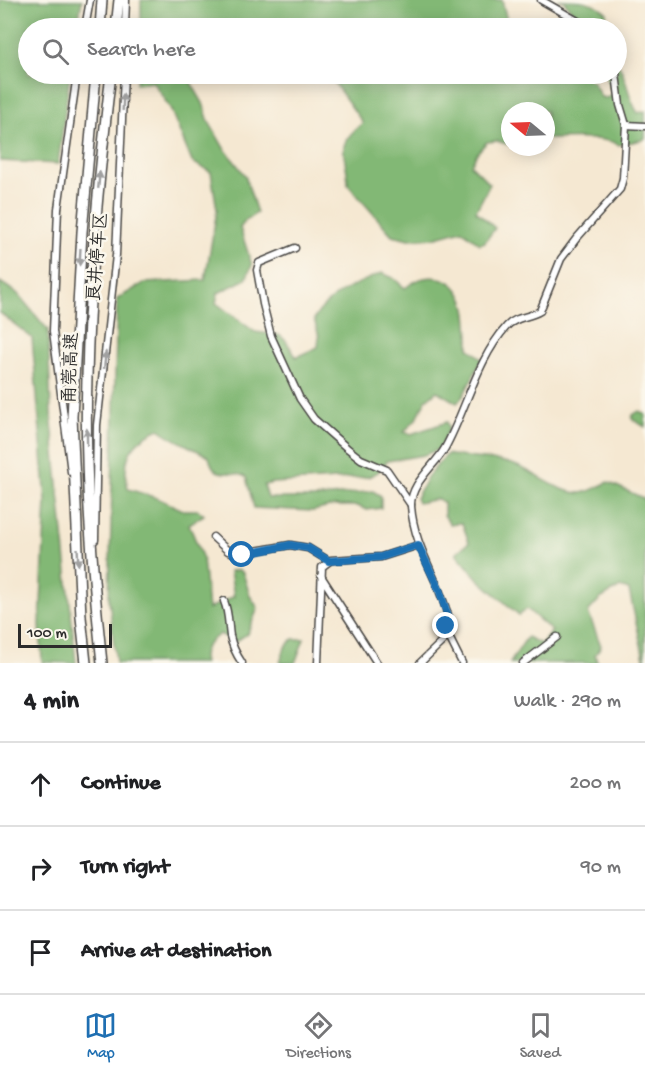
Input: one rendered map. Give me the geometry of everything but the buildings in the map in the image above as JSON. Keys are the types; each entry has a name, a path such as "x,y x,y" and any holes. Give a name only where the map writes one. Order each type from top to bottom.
{"highway":[{"path":"101,18 102,0"},
{"path":"117,18 119,0"},
{"name":"甬莞高速","path":"86,663 81,617 72,417 82,232 95,84"},
{"name":"甬莞高速","path":"102,663 94,586 88,476 87,378 99,176 110,84"}],"street":[{"path":"87,18 90,0"},
{"path":"125,18 126,0"},
{"path":"541,0 572,18"},
{"path":"76,84 58,209 53,332 77,522"},
{"name":"良井停车区","path":"94,586 98,425 116,255 124,84"},
{"path":"411,505 419,483 444,449 496,341 514,320 534,315 540,311 561,259 621,189 626,125 617,84"},
{"path":"626,125 645,126"},
{"path":"295,248 259,263 256,270 268,325 283,364 300,399 314,419 361,459 387,470 411,505 418,545 439,589 450,623 446,626 448,636 462,663"},
{"path":"213,537 228,551 237,555 282,546 298,546 315,551 329,561"},
{"path":"318,663 322,567 329,561 381,557 418,545"},
{"path":"321,575 377,663"},
{"path":"224,602 229,611 230,635 234,651 242,663"},
{"path":"420,663 448,636"},
{"path":"523,663 557,637"}],"green space":[{"path":"0,0 82,0 79,18 18,18 18,84 69,84 58,164 0,161"},
{"path":"141,0 502,0 506,18 141,18"},
{"path":"558,0 597,5 607,13 606,18 581,18 575,15 564,1"},
{"path":"154,84 192,84 224,148 245,175 257,213 246,220 240,228 252,265 246,279 218,293 216,303 255,332 279,335 286,341 296,357 318,347 319,336 314,319 327,303 344,291 382,273 393,278 405,288 421,279 439,278 449,282 462,296 469,327 469,348 482,359 457,403 437,391 426,400 417,418 404,432 411,434 447,422 449,428 440,449 424,455 387,461 378,472 368,477 264,485 268,498 314,498 373,491 381,496 381,508 367,510 357,506 334,506 313,511 254,508 246,477 219,472 212,465 209,457 159,429 141,439 130,452 127,460 128,489 157,498 183,510 198,510 204,515 189,524 203,559 208,609 234,596 230,571 239,570 243,573 250,596 258,608 247,634 235,642 220,634 209,643 203,654 204,663 116,663 109,599 117,299 144,283 205,280 217,210 211,172 192,162 170,108"},
{"path":"335,84 594,84 601,97 607,98 612,93 609,84 626,84 638,113 645,111 645,138 618,145 596,139 555,139 555,102 501,102 501,142 487,142 477,153 471,165 490,184 476,211 495,228 485,242 480,244 462,230 433,238 409,239 392,235 348,185 344,145 363,123"},
{"path":"0,282 17,293 48,330 51,413 76,663 42,662 40,624 46,501 32,338 0,313"},
{"path":"639,411 645,414 645,427 632,419 633,415"},
{"path":"447,454 512,464 564,490 581,493 608,482 645,499 645,663 629,590 620,587 600,599 588,612 601,646 595,655 598,663 510,663 527,637 541,644 552,631 527,609 519,615 478,579 456,553 469,542 462,523 450,524 444,515 444,503 438,499 418,503 416,498 428,476"},
{"path":"293,639 304,639 295,663 280,663 285,647"}],"route":[{"path":"242,555 290,545 308,548 329,561 381,557 418,545 439,589 450,623 446,626"}]}
